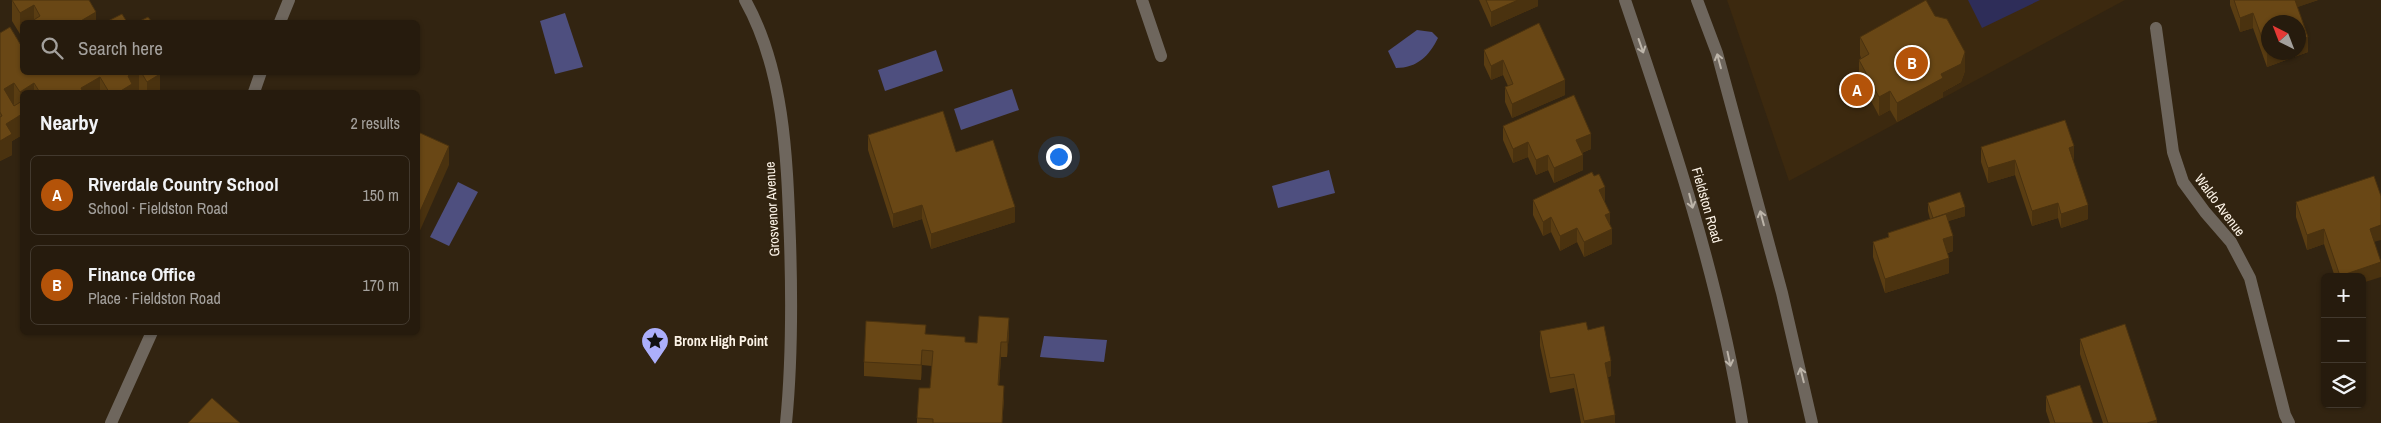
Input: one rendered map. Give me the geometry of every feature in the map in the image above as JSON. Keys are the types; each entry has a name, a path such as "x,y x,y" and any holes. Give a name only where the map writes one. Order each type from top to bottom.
{"street":[{"path":"281,20 289,0"},
{"name":"Grosvenor Avenue","path":"745,0 752,12 775,78 788,181 791,292 790,378 786,423"},
{"path":"1142,0 1161,56"},
{"name":"Fieldston Road","path":"1625,0 1689,192 1719,310 1742,423"},
{"path":"1697,0 1717,53 1772,256 1808,399 1812,423"},
{"name":"Waldo Avenue","path":"2156,28 2173,152 2183,182 2231,242 2250,278 2284,415 2290,423"},
{"path":"255,90 260,75"},
{"path":"111,423 151,335"}],"shaded area":[{"path":"1727,0 2125,0 1789,181"},
{"path":"1968,0 2040,0 1982,28"}],"water":[{"path":"565,13 583,67 555,74 540,21"},
{"path":"1417,30 1432,32 1438,38 1431,50 1421,60 1410,66 1396,68 1388,51"},
{"path":"936,50 943,71 885,91 878,70"},
{"path":"1012,89 1019,110 961,130 954,109"},
{"path":"1329,170 1335,193 1278,208 1272,186"},
{"path":"458,182 478,192 449,246 430,237"},
{"path":"1044,336 1107,340 1104,362 1040,357"}],"building":[{"path":"12,0 89,0 96,12 82,20 34,20 40,16 34,5 20,13"},
{"path":"1486,0 1518,0 1491,12"},
{"path":"1926,0 1935,16 1947,19 1965,52 1961,64 1941,74 1943,78 1897,103 1890,91 1879,97 1859,60 1869,54 1860,37"},
{"path":"2234,0 2295,0 2300,15 2261,15 2261,35 2253,13 2240,18"},
{"path":"122,14 126,20 110,20"},
{"path":"1539,23 1565,80 1512,104 1505,87 1513,84 1503,60 1491,66 1484,50"},
{"path":"10,27 20,44 20,75 129,75 132,84 122,90 108,90 100,77 81,88 82,90 38,90 34,83 20,90 20,92 14,83 4,89 14,106 20,102 20,115 6,124 12,134 0,141 0,117 2,116 0,112 0,33"},
{"path":"143,75 158,75 147,82"},
{"path":"1574,95 1591,134 1576,140 1583,155 1554,168 1548,155 1536,160 1528,142 1513,149 1503,126"},
{"path":"943,111 956,152 993,140 1015,207 931,234 922,205 893,214 868,135"},
{"path":"2065,120 2074,146 2069,148 2088,205 2061,214 2058,203 2032,211 2015,160 1988,168 1981,147"},
{"path":"420,133 449,146 420,211"},
{"path":"1592,172 1594,176 1599,174 1605,187 1599,190 1610,213 1605,215 1612,229 1584,242 1577,228 1560,236 1551,217 1543,222 1533,200"},
{"path":"2374,176 2381,196 2381,225 2370,229 2381,262 2349,273 2339,273 2324,229 2307,235 2296,202"},
{"path":"1960,192 1965,207 1933,218 1928,203"},
{"path":"1946,214 1953,236 1943,239 1949,258 1885,279 1873,242 1889,237 1888,233"},
{"path":"979,316 1009,318 1007,342 1001,342 998,385 1004,386 1002,423 933,423 933,419 917,418 919,388 930,388 933,351 922,350 921,365 864,362 866,321 926,325 925,334 965,337 965,342 977,343"},
{"path":"1586,322 1588,330 1604,326 1611,361 1605,363 1615,415 1584,421 1574,374 1550,378 1540,331"},
{"path":"2125,324 2157,420 2147,423 2108,423 2080,339"},
{"path":"2080,385 2093,423 2055,423 2046,396"},
{"path":"212,398 240,423 188,423"}],"place":[{"name":"Finance Office","path":"1912,63"},
{"name":"Riverdale Country School","path":"1857,90"},
{"name":"Bronx High Point","path":"655,365"}]}
